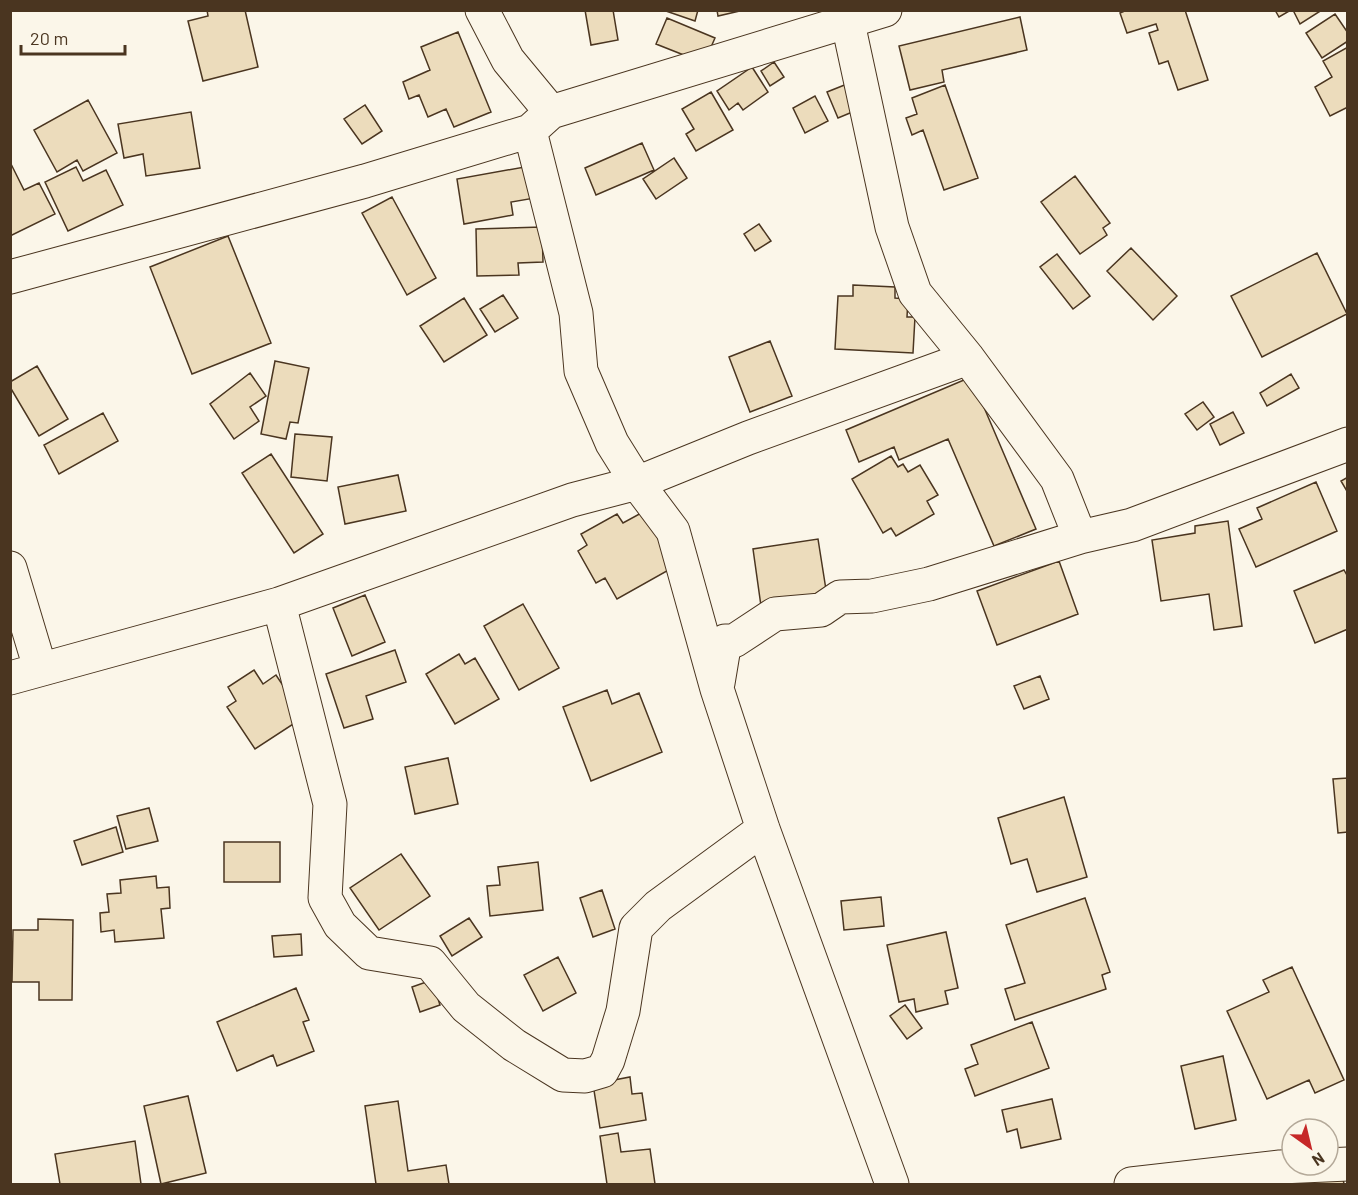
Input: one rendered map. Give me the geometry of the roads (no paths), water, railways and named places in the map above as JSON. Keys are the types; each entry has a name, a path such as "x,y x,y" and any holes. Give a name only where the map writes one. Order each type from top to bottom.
{"street":[{"path":"482,10 541,121 576,313 580,371 612,443 637,483 673,531 717,689 763,829 892,1185"},
{"path":"10,277 365,181 541,121 885,10"},
{"path":"848,23 892,227 915,293 968,358 1057,479 1080,537"},
{"path":"10,568 25,673 279,604 572,500 637,483 748,438 968,358"},
{"path":"717,689 725,641 734,641 775,614 820,610 840,597 872,596 929,585 1080,537 1132,525 1347,444"},
{"path":"279,604 330,804 325,898 340,925 369,953 430,963 466,1007 514,1045 563,1075 585,1076 602,1071 608,1060 623,1011 636,928 658,906 763,829"},
{"path":"1131,1185 1280,1167 1347,1164"}]}
